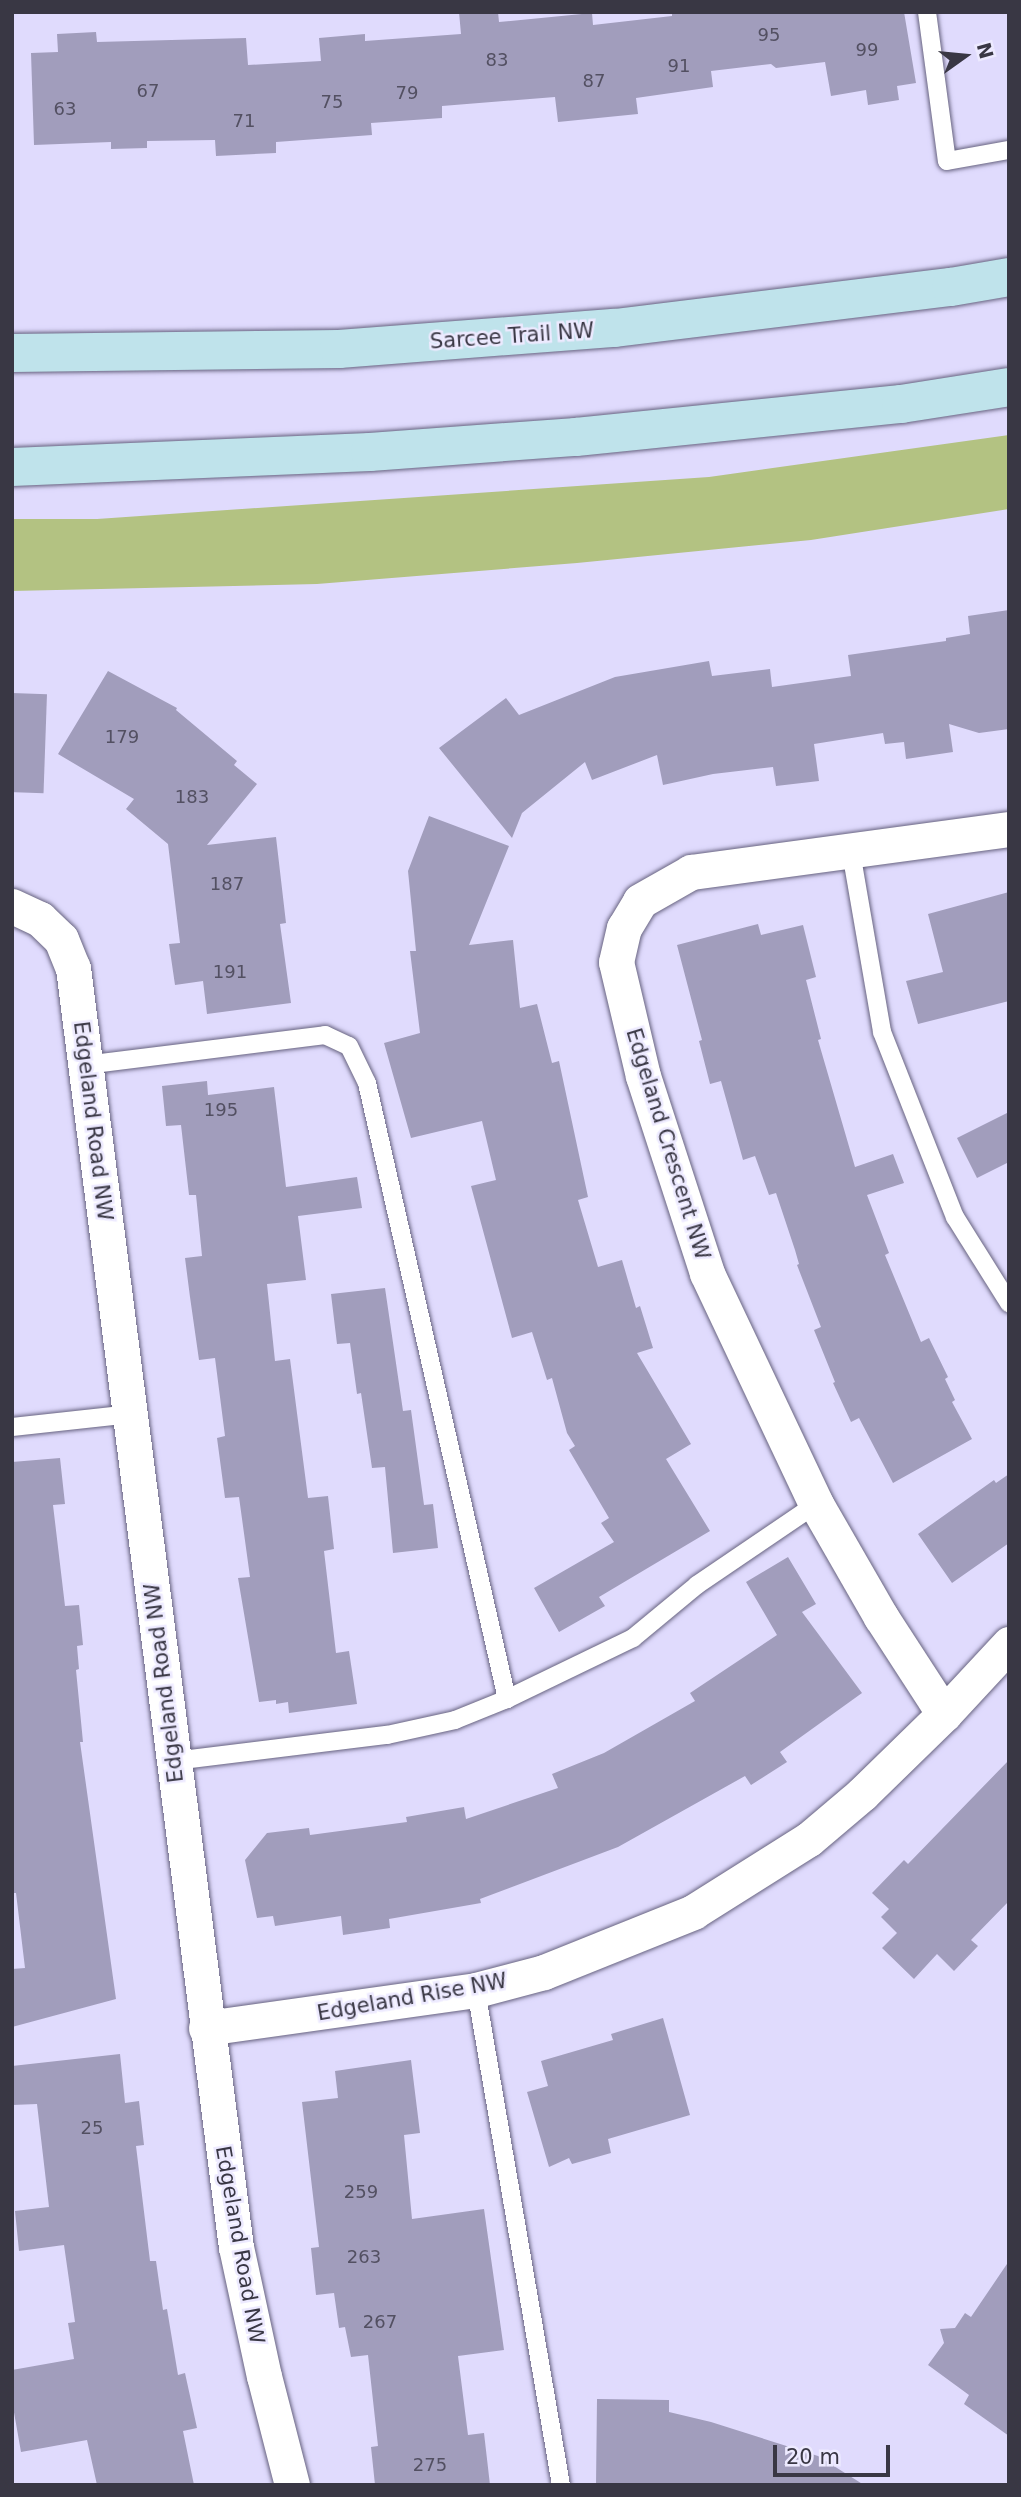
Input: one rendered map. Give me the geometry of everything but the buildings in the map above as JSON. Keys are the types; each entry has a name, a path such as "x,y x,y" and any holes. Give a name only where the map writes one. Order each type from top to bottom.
{"main road":[{"name":"Sarcee Trail NW","path":"12,353 339,349 615,328 938,289 1009,277"},
{"path":"12,467 370,452 576,437 901,404 1009,387"}],"street":[{"name":"Edgeland Crescent NW","path":"944,1714 881,1617 816,1504 708,1273 650,1099 616,962 624,928 640,901 667,882 691,872 1009,829"},
{"name":"Edgeland Road NW","path":"12,906 40,919 61,939 73,968 236,2247 264,2376 292,2485"},
{"name":"Edgeland Rise NW","path":"206,2028 476,1990 544,1972 693,1912 809,1839 862,1794 944,1714 1009,1644"}],"lane":[{"path":"927,12 947,161 1009,150"},
{"path":"851,852 882,1032 955,1217 1009,1303"},
{"path":"85,1065 324,1035 349,1046 367,1083 507,1699"},
{"path":"12,1427 131,1414"},
{"path":"174,1761 387,1735 455,1720 507,1699 633,1637 697,1585 816,1504"},
{"path":"476,1990 561,2485"}],"green space":[{"path":"1009,435 1009,509 811,540 577,563 317,584 12,591 12,519 97,519 709,477"}]}
